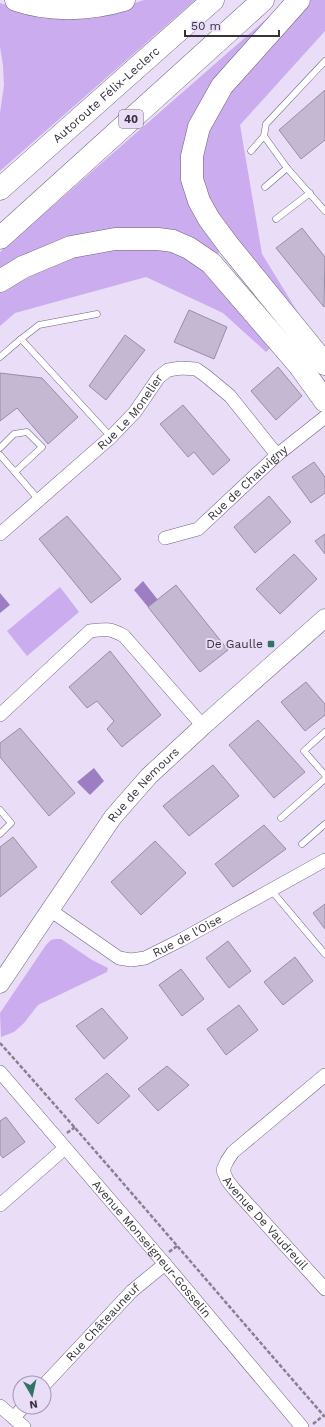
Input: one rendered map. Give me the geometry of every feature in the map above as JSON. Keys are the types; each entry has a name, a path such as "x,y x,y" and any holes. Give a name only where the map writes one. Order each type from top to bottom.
{"highway":[{"path":"16,0 53,8 87,7 124,0"},
{"name":"Autoroute Félix-Leclerc","path":"0,189 213,0"},
{"name":"40","path":"0,238 263,0"},
{"path":"299,0 222,86 199,127 192,156 192,179 209,219 229,246 325,364"},
{"path":"0,281 23,267 71,247 114,239 158,239 173,241 188,248 211,264 299,365 325,401"}],"street":[{"name":"Rue Le Monelier","path":"0,534 111,437 135,412 159,377 168,370 181,368 196,369 230,396 277,455"},
{"name":"Rue de Chauvigny","path":"164,538 198,528 277,455 325,417"},
{"name":"Rue de Nemours","path":"0,984 113,816 150,776 203,726 325,618"},
{"path":"0,715 90,631 102,629 113,630 124,636 203,726"},
{"name":"Rue de l'Oise","path":"50,910 119,958 131,960 144,958 181,940 325,860"},
{"name":"Avenue Monseigneur-Gosselin","path":"0,1072 165,1264 302,1427"},
{"name":"Avenue De Vaudreuil","path":"324,1079 233,1152 227,1161 224,1170 227,1180 325,1289"},
{"path":"0,1205 65,1148"},
{"name":"Rue Châteauneuf","path":"52,1376 132,1290 165,1264"},
{"path":"0,1406 24,1427"}],"lane":[{"path":"251,151 264,136 266,124 325,61"},
{"path":"264,136 287,168 325,210"},
{"path":"265,187 287,168"},
{"path":"276,219 310,193"},
{"path":"0,357 39,325 97,314"},
{"path":"21,339 111,437"},
{"path":"0,448 14,434 27,432 42,447 15,472"},
{"path":"0,455 39,500"},
{"path":"325,732 304,751 325,775"},
{"path":"281,818 325,779"},
{"path":"0,810 12,824 0,834"},
{"path":"302,844 325,824"},
{"path":"271,890 325,954"}],"path":[{"path":"0,1043 54,1103 324,1416 310,1427"}],"shaded area":[{"path":"144,0 195,0 0,171 0,113 4,85 0,47 0,3 23,10 122,7"},
{"path":"303,0 325,0 325,31 240,125 262,254 305,324 255,269 200,192 202,132 215,106"},
{"path":"272,14 277,18 189,134 222,249 216,255 159,232 0,275 0,252"},
{"path":"111,246 169,248 212,274 274,344 266,352 223,313 146,277 15,313 0,326 0,292 71,256"},
{"path":"143,581 158,600 148,607 134,590"},
{"path":"60,587 79,612 27,656 7,631"},
{"path":"0,593 10,605 0,613"},
{"path":"94,768 104,781 90,795 77,782"},
{"path":"61,939 92,960 108,968 107,972 38,1005 24,1023 14,1032 1,1037 0,1013 46,945 51,940"}],"building":[{"path":"325,90 325,140 301,159 279,130"},
{"path":"302,228 325,257 324,307 276,248"},
{"path":"189,310 227,327 214,359 174,342"},
{"path":"125,335 145,350 106,400 89,386"},
{"path":"278,367 302,396 276,420 251,391"},
{"path":"0,373 42,378 78,417 48,444 17,408 0,421"},
{"path":"183,405 230,460 213,475 194,452 188,457 160,424"},
{"path":"314,462 325,477 325,493 311,503 292,477"},
{"path":"269,496 291,522 255,553 234,527"},
{"path":"67,516 121,579 91,603 39,539"},
{"path":"325,534 325,554 315,541"},
{"path":"294,554 317,579 280,614 256,589"},
{"path":"176,585 228,650 200,672 148,607"},
{"path":"110,651 161,715 122,747 107,729 114,721 97,701 87,708 69,687"},
{"path":"306,682 325,704 325,715 305,731 281,702"},
{"path":"258,720 305,772 274,798 229,745"},
{"path":"20,728 75,793 49,816 0,757 0,743"},
{"path":"213,765 239,796 189,836 163,806"},
{"path":"264,825 286,849 233,887 215,864"},
{"path":"13,837 37,867 0,897 0,847"},
{"path":"155,841 186,873 141,915 111,882"},
{"path":"325,904 325,929 313,913"},
{"path":"228,941 251,971 229,988 206,958"},
{"path":"295,957 313,981 283,1005 264,982"},
{"path":"181,969 204,999 182,1016 159,985"},
{"path":"239,1005 258,1030 226,1055 207,1029"},
{"path":"102,1008 128,1038 104,1059 76,1026"},
{"path":"167,1066 189,1085 158,1111 138,1089"},
{"path":"107,1073 130,1096 98,1124 75,1099"},
{"path":"6,1117 25,1142 3,1158 0,1154 0,1121"}],"place":[{"name":"De Gaulle","path":"271,644"}]}
